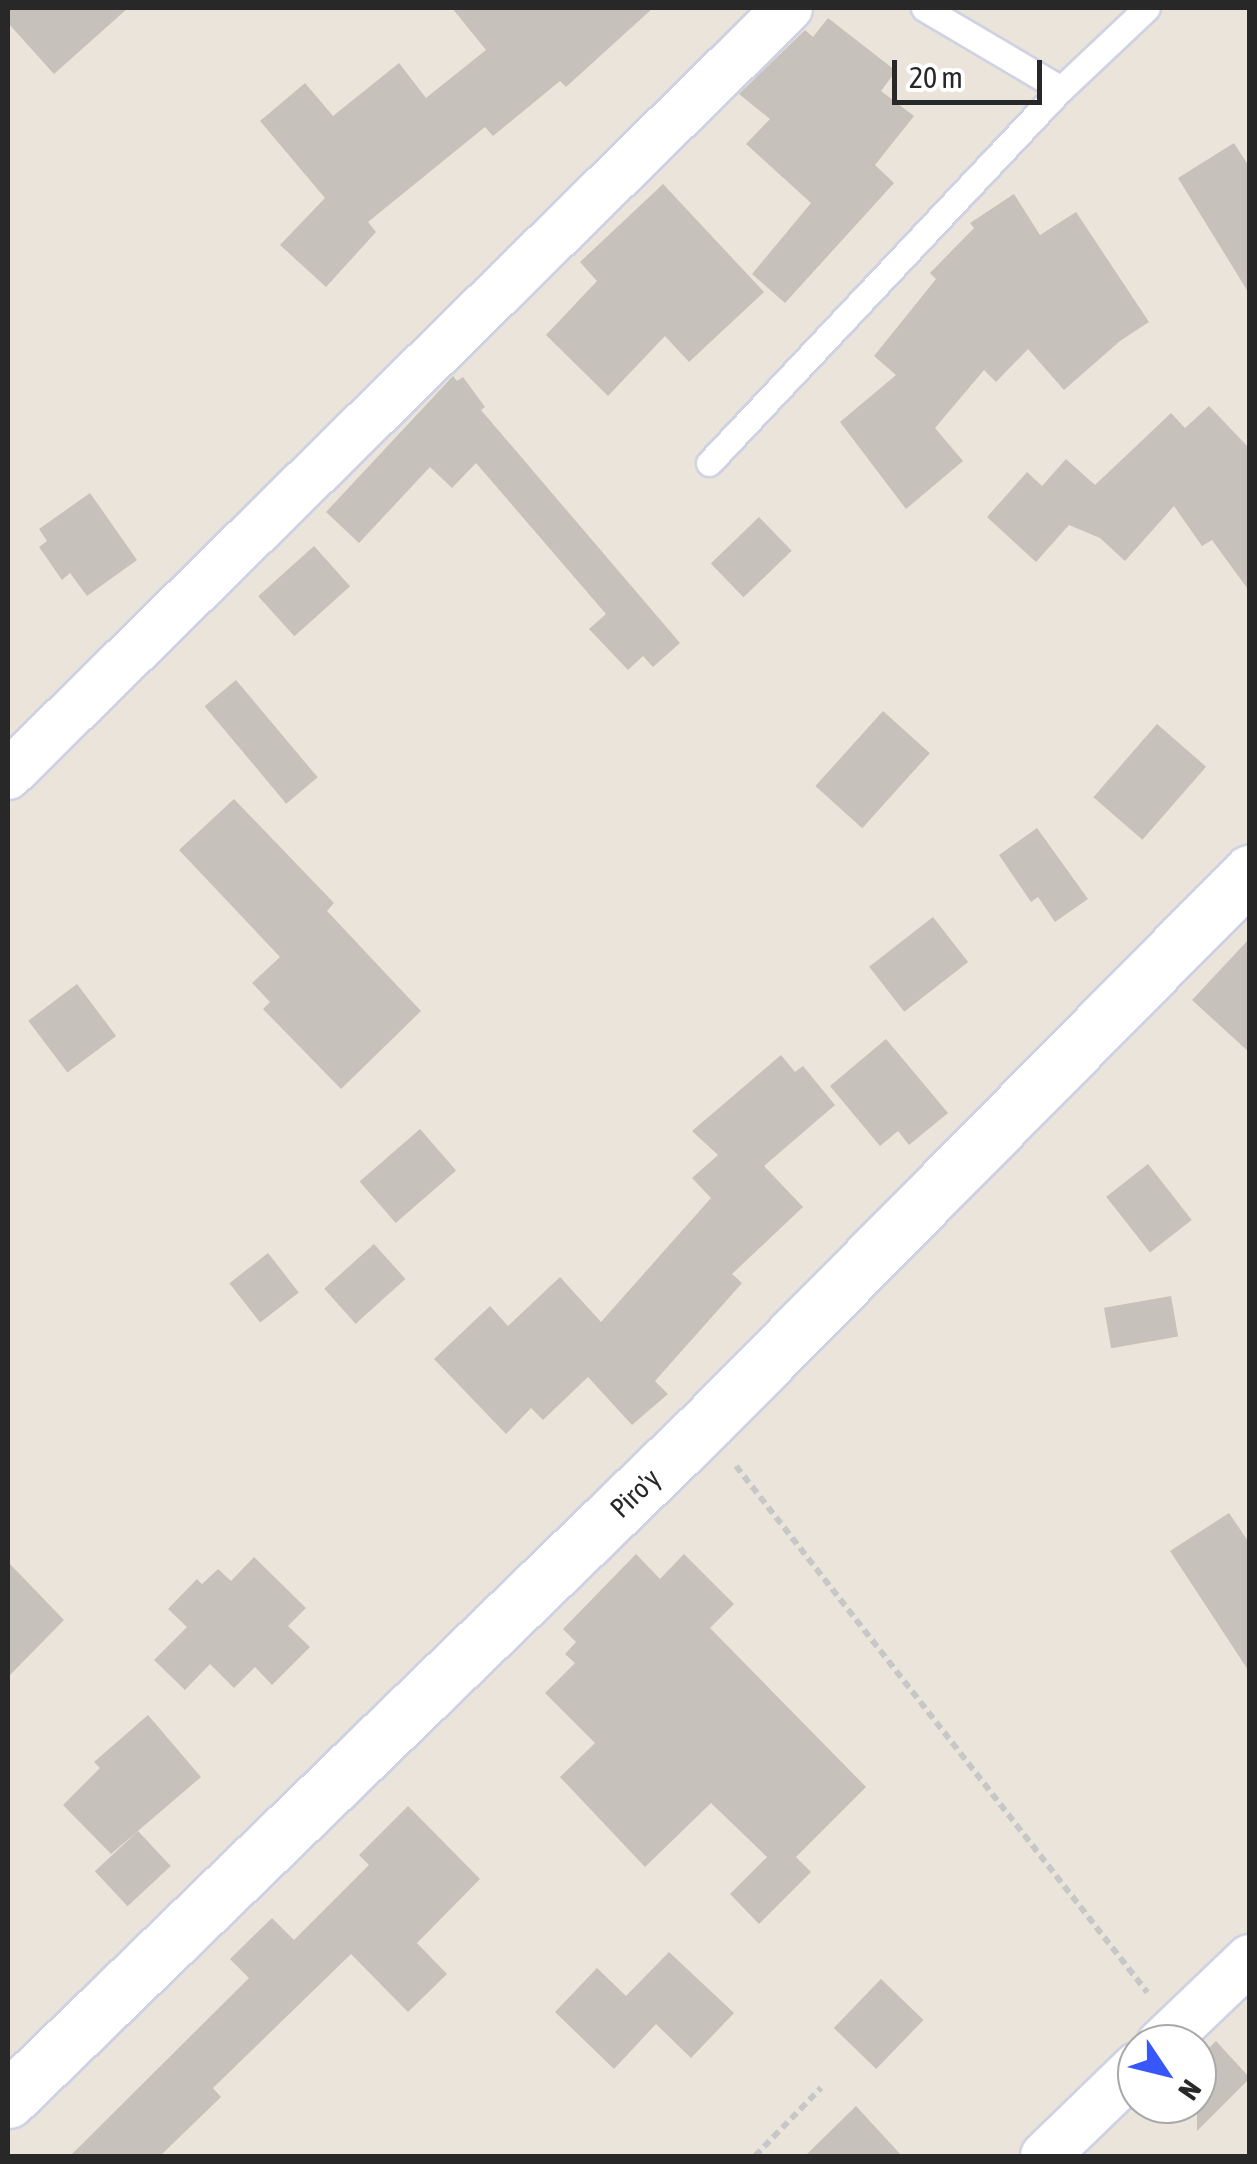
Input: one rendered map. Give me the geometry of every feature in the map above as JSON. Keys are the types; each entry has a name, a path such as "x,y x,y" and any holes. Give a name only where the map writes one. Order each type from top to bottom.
{"main road":[{"name":"Piro'y","path":"8,2100 704,1425 1250,873"}],"street":[{"path":"8,775 788,8"},
{"path":"1182,2024 1250,1960"},
{"path":"1045,2156 1117,2087"}],"lane":[{"path":"924,8 1061,88"},
{"path":"709,462 1061,88 1146,8"}],"path":[{"path":"704,1425 1160,2024"},
{"path":"755,2156 821,2088"}],"building":[{"path":"8,8 128,8 54,74 8,23"},
{"path":"452,8 653,8 566,87 560,81 493,136 485,127 368,222 376,232 326,287 280,245 325,198 260,121 305,83 333,116 399,63 426,98 486,50"},
{"path":"828,18 896,71 881,91 914,116 875,165 894,183 785,303 752,274 811,203 746,144 770,119 739,94 805,30 813,37"},
{"path":"1234,143 1250,168 1250,295 1178,178"},
{"path":"663,184 764,292 689,362 665,336 608,396 546,335 597,281 580,262"},
{"path":"1014,194 1040,235 1076,212 1149,322 1120,341 1064,390 1028,349 996,382 984,370 935,428 963,461 906,509 840,422 896,375 874,356 936,279 930,273 974,228 970,223"},
{"path":"453,376 457,381 463,377 485,407 481,410 680,643 653,667 643,656 628,670 589,629 606,614 476,463 452,488 430,467 359,543 326,512"},
{"path":"1209,406 1250,449 1250,592 1212,540 1202,546 1174,506 1125,561 1100,538 1069,525 1036,562 987,517 1027,472 1042,486 1066,459 1095,485 1171,413 1185,428"},
{"path":"90,493 137,560 87,596 70,573 62,580 39,547 47,541 39,529"},
{"path":"759,517 792,551 743,597 711,564"},
{"path":"314,546 350,586 294,636 258,596"},
{"path":"236,680 318,777 286,804 205,706"},
{"path":"883,711 930,753 862,828 815,786"},
{"path":"1157,724 1206,767 1142,840 1093,797"},
{"path":"234,799 334,903 327,911 421,1011 341,1089 263,1009 270,1002 252,983 280,957 179,850"},
{"path":"1037,828 1088,899 1055,922 1038,897 1031,902 999,855"},
{"path":"933,917 968,962 904,1012 869,967"},
{"path":"1250,938 1250,1053 1192,1000"},
{"path":"77,984 116,1036 67,1073 28,1021"},
{"path":"886,1039 948,1113 909,1145 898,1131 880,1146 830,1086"},
{"path":"781,1055 795,1072 803,1066 835,1105 764,1166 803,1207 732,1274 742,1283 655,1381 668,1394 632,1425 588,1377 543,1420 531,1408 506,1434 434,1359 490,1306 508,1326 560,1277 601,1322 711,1198 692,1178 718,1155 692,1131"},
{"path":"420,1129 456,1171 396,1223 360,1181"},
{"path":"1148,1164 1192,1220 1150,1253 1106,1197"},
{"path":"374,1244 405,1279 356,1324 324,1289"},
{"path":"268,1253 299,1292 260,1323 229,1283"},
{"path":"1171,1296 1178,1336 1111,1348 1104,1308"},
{"path":"1229,1513 1250,1544 1250,1673 1170,1551"},
{"path":"636,1554 660,1579 684,1554 734,1604 710,1628 866,1787 796,1857 811,1872 759,1924 730,1894 767,1857 711,1803 645,1867 560,1777 595,1743 545,1693 575,1663 565,1654 576,1642 563,1629"},
{"path":"254,1557 306,1608 288,1626 310,1647 272,1685 255,1667 234,1688 210,1664 185,1690 154,1660 187,1627 168,1609 197,1579 202,1584 218,1569 231,1581"},
{"path":"8,1562 64,1620 8,1677"},
{"path":"148,1715 201,1777 111,1854 63,1805 100,1768 94,1762"},
{"path":"408,1806 480,1879 417,1943 447,1974 408,2012 351,1954 213,2088 221,2097 160,2156 70,2156 249,1978 230,1959 272,1918 294,1940 369,1865 359,1855"},
{"path":"138,1831 171,1866 128,1906 95,1871"},
{"path":"669,1952 734,2013 691,2058 656,2024 614,2069 555,2012 597,1968 626,1996"},
{"path":"881,1979 923,2020 876,2069 834,2028"},
{"path":"1217,2042 1250,2078 1217,2111"},
{"path":"856,2106 902,2156 805,2156"}]}
